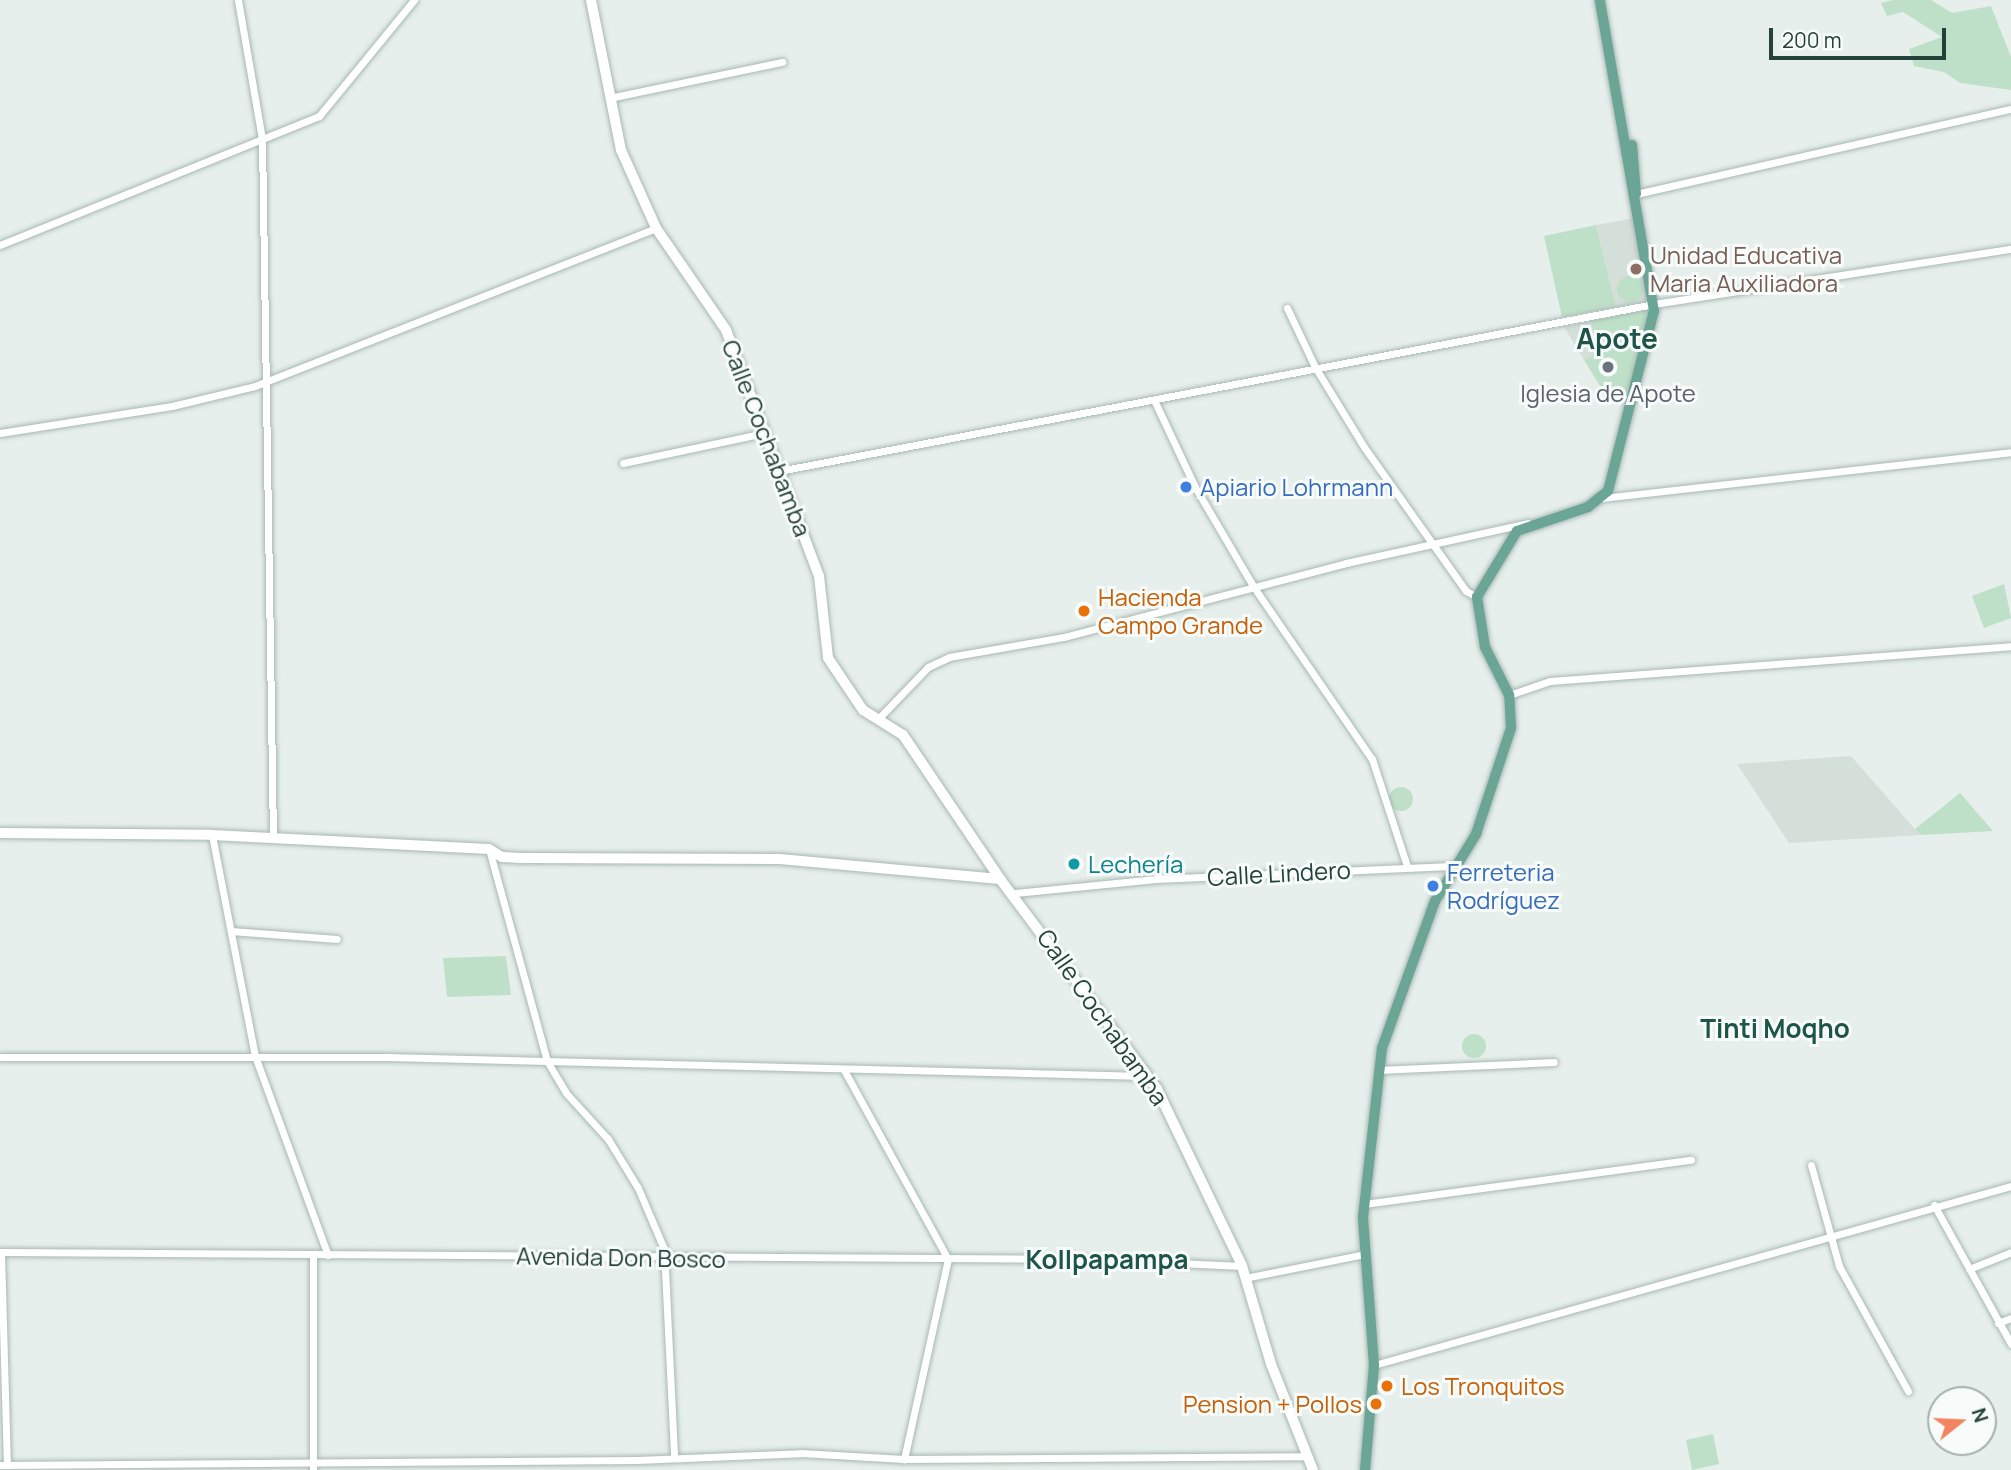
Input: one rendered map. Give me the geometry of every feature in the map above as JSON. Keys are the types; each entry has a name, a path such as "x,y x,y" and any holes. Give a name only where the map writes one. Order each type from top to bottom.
{"main road":[{"path":"1600,0 1626,130"},
{"path":"1364,1470 1374,1365 1365,1254 1364,1204 1378,1070 1416,950 1435,901 1460,866 1476,834 1511,728 1509,695 1485,647 1477,597 1504,544 1528,523 1602,498 1611,485 1654,304 1607,0"}],"street":[{"path":"239,0 262,139 263,381 273,839"},
{"path":"0,245 319,116 414,0"},
{"name":"Calle Cochabamba","path":"591,0 621,150 656,228 726,330 819,576 828,658 856,701 903,735 1000,879 1015,893 1157,1089 1242,1266 1313,1470"},
{"path":"609,98 782,62"},
{"path":"1636,194 2011,109"},
{"path":"0,433 172,406 263,381 656,228"},
{"path":"779,471 1035,419 1064,419 1315,367 1654,304 2011,249"},
{"path":"1287,308 1315,367 1433,544 1477,597"},
{"path":"1154,402 1195,487 1253,586 1372,759 1407,866"},
{"path":"623,464 764,433"},
{"path":"1602,498 2011,452"},
{"path":"878,719 928,667 949,657 1065,637 1253,586 1528,523"},
{"path":"1509,695 1550,681 2011,646"},
{"path":"0,834 212,835 489,849 502,857 524,858 779,859 1000,879"},
{"path":"212,835 255,1056 328,1255"},
{"path":"489,849 547,1061 638,1188 666,1258 674,1457"},
{"name":"Calle Lindero","path":"1015,893 1049,886 1407,866 1460,866"},
{"path":"231,931 337,939"},
{"path":"0,1057 255,1056 1146,1076"},
{"path":"1378,1070 1553,1062"},
{"path":"844,1070 948,1259 904,1459"},
{"path":"1364,1204 1691,1160"},
{"path":"1811,1165 1829,1238 1908,1391"},
{"path":"1374,1365 1829,1238 1934,1205 2011,1186"},
{"path":"1934,1205 2010,1342"},
{"path":"1,1252 3,1465 314,1466 801,1454 904,1459 1306,1456"},
{"name":"Avenida Don Bosco","path":"1,1252 948,1259 1242,1266"},
{"path":"1969,1269 2011,1252"},
{"path":"1245,1278 1365,1254"},
{"path":"313,1256 314,1466"},
{"path":"1998,1323 2011,1318"},
{"path":"637,1460 638,1470"}],"shaded area":[{"path":"1635,218 1649,301 1616,307 1596,225"},
{"path":"1592,321 1600,351 1584,360 1564,327"},
{"path":"1851,756 1920,835 1789,843 1737,764"}],"green space":[{"path":"1893,0 1931,0 1952,13 1991,6 2011,57 2011,90 1960,83 1944,72 1914,66 1909,49 1942,37 1903,12 1887,16 1881,3"},
{"path":"1596,225 1616,307 1562,317 1544,236"},
{"path":"1630,276 1639,280 1643,289 1639,298 1630,302 1621,298 1617,289 1621,280"},
{"path":"1651,308 1630,395 1608,399 1584,360 1600,351 1591,320"},
{"path":"2004,584 2011,618 1984,628 1972,596"},
{"path":"1401,787 1412,794 1413,799 1406,810 1401,811 1390,804 1389,799 1396,788"},
{"path":"1960,793 1993,831 1920,835 1915,829"},
{"path":"506,956 511,995 447,997 443,958"},
{"path":"1474,1034 1485,1041 1486,1046 1479,1057 1474,1058 1463,1051 1462,1046 1469,1035"},
{"path":"1713,1434 1719,1464 1692,1470 1686,1440"}],"place":[{"name":"Unidad Educativa Maria Auxiliadora","path":"1636,269"},
{"name":"Iglesia de Apote","path":"1608,367"},
{"name":"Apiario Lohrmann","path":"1186,487"},
{"name":"Hacienda Campo Grande","path":"1084,611"},
{"name":"Lechería","path":"1074,864"},
{"name":"Ferreteria Rodríguez","path":"1433,886"},
{"name":"Los Tronquitos","path":"1387,1386"},
{"name":"Pension + Pollos","path":"1376,1404"}],"district":[{"name":"Apote","path":"1617,338"},
{"name":"Tinti Moqho","path":"1775,1029"},
{"name":"Kollpapampa","path":"1107,1260"}]}
